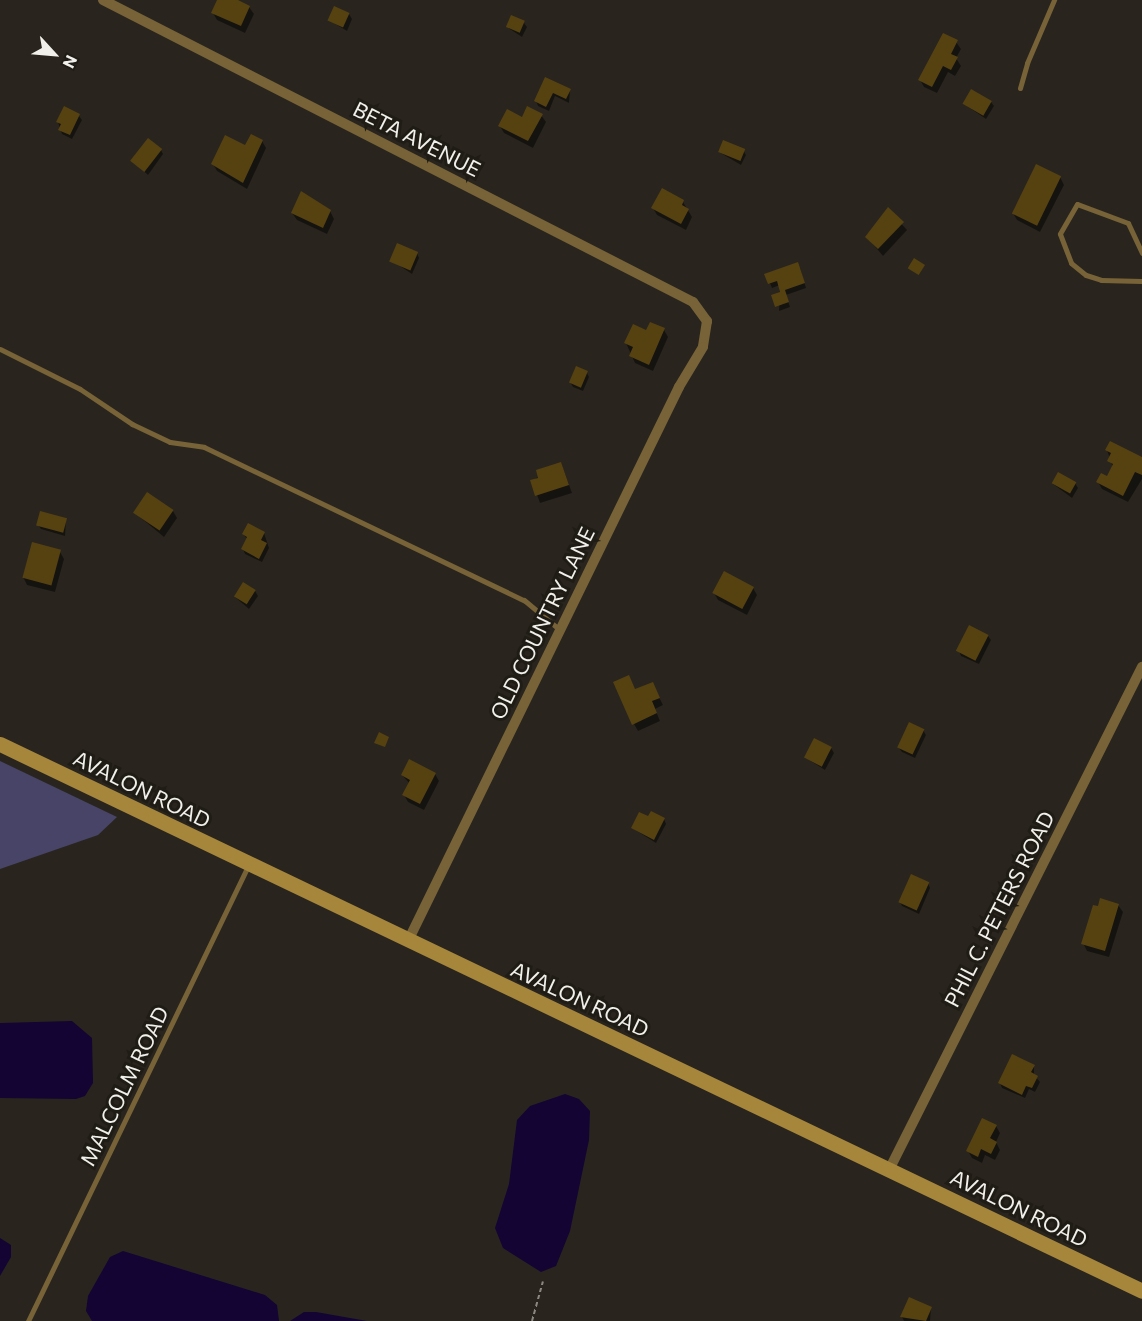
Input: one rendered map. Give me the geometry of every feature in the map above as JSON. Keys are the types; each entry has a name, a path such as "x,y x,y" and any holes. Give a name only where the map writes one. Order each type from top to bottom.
{"main road":[{"name":"AVALON ROAD","path":"0,744 408,941 890,1168 1142,1291"}],"street":[{"name":"BETA AVENUE","path":"103,0 693,302 707,321"},
{"name":"OLD COUNTRY LANE","path":"408,941 703,347 707,321"},
{"name":"PHIL C. PETERS ROAD","path":"890,1168 1142,667"}],"lane":[{"path":"1020,88 1054,0"},
{"path":"1142,252 1128,223 1077,204 1060,234 1071,263 1086,275 1101,280 1142,281"},
{"path":"0,349 80,389 132,424 170,442 204,447 524,600 561,630"},
{"name":"MALCOLM ROAD","path":"28,1321 249,864"}],"path":[{"path":"532,1321 543,1281"}],"shaded area":[{"path":"0,761 117,817 98,835 0,869"},
{"path":"72,1021 92,1038 93,1083 85,1096 76,1099 0,1098 0,1023"},
{"path":"565,1094 579,1099 590,1111 589,1140 570,1231 556,1266 541,1272 503,1248 495,1228 509,1184 517,1120 530,1106"},
{"path":"0,1238 11,1245 11,1257 0,1276"},
{"path":"123,1251 265,1295 277,1305 279,1321 92,1321 86,1311 88,1296 110,1257"},
{"path":"304,1312 316,1312 367,1321 290,1321"}],"building":[{"path":"217,0 238,0 250,6 241,26 211,13"},
{"path":"334,6 350,13 343,28 327,21"},
{"path":"511,15 525,21 520,33 506,27"},
{"path":"943,33 958,40 951,54 958,57 951,70 943,66 932,87 918,80"},
{"path":"545,77 571,89 566,99 553,93 546,107 534,101"},
{"path":"971,89 992,101 983,116 962,104"},
{"path":"64,106 80,114 70,135 58,130 61,124 56,122"},
{"path":"527,106 543,114 528,141 498,126 507,109 522,117"},
{"path":"251,134 263,140 243,183 211,164 225,135 245,145"},
{"path":"148,138 162,149 144,172 130,161"},
{"path":"723,140 745,149 740,161 718,152"},
{"path":"1036,164 1061,176 1037,226 1012,213"},
{"path":"662,188 684,200 682,205 689,209 681,224 651,208"},
{"path":"301,191 331,210 323,228 291,213"},
{"path":"888,207 904,222 878,249 865,237"},
{"path":"397,243 418,252 410,270 389,261"},
{"path":"914,258 925,265 919,275 908,268"},
{"path":"798,262 805,283 785,290 789,302 775,307 771,295 780,292 777,281 768,284 764,274"},
{"path":"650,322 665,328 649,365 629,356 633,347 624,343 633,324 646,330"},
{"path":"576,366 588,371 581,388 569,383"},
{"path":"1110,441 1142,457 1142,475 1135,472 1123,496 1096,482 1101,473 1107,476 1113,464 1107,461 1111,453 1105,450"},
{"path":"561,462 569,485 535,496 530,480 538,478 536,470"},
{"path":"1058,472 1076,482 1070,494 1052,483"},
{"path":"147,492 174,510 160,531 133,513"},
{"path":"40,511 67,518 63,533 36,525"},
{"path":"248,523 265,532 261,540 267,543 259,559 241,549 247,537 242,534"},
{"path":"32,542 61,550 51,586 22,578"},
{"path":"724,571 754,587 742,609 712,593"},
{"path":"243,582 256,590 247,604 234,596"},
{"path":"969,625 989,635 975,661 956,651"},
{"path":"629,675 635,689 653,682 660,698 652,701 657,713 632,725 613,682"},
{"path":"909,722 924,729 913,755 897,747"},
{"path":"379,732 389,737 385,747 374,743"},
{"path":"814,738 832,747 822,767 804,758"},
{"path":"409,759 436,773 420,804 402,795 410,780 401,775"},
{"path":"651,811 665,818 654,840 631,828 639,812 648,816"},
{"path":"911,874 929,882 917,910 898,902"},
{"path":"1100,898 1119,904 1105,951 1081,944 1093,905 1098,906"},
{"path":"1012,1054 1035,1065 1031,1072 1038,1076 1032,1088 1026,1086 1022,1095 998,1083"},
{"path":"982,1118 997,1125 990,1138 997,1142 991,1154 981,1149 978,1157 966,1151"},
{"path":"909,1297 932,1307 926,1321 900,1317"}]}
